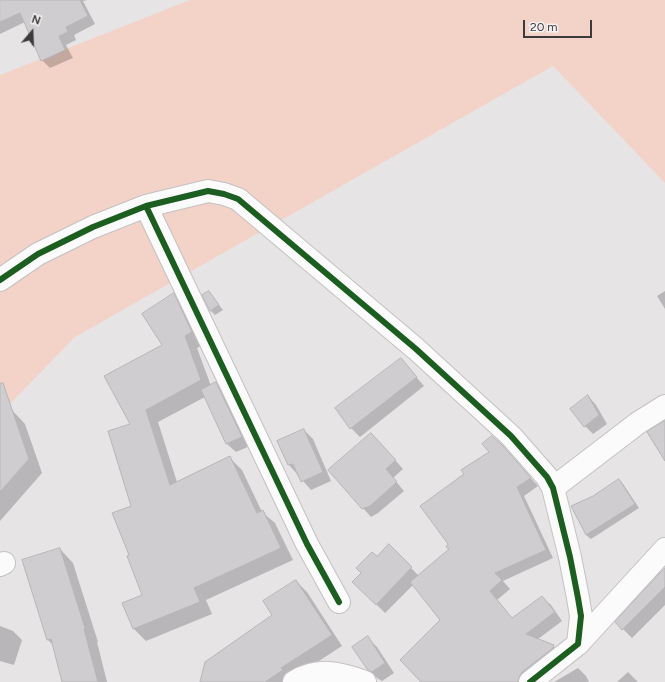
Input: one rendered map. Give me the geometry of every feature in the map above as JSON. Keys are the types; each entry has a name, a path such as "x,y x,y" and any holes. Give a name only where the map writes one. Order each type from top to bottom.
{"street":[{"path":"0,280 38,254 93,227 146,206 208,191 224,194 238,199 416,349 511,436 547,477 552,488 570,558 578,598 580,616 578,644"},
{"path":"146,206 307,544 339,602"},
{"path":"552,488 638,423 665,406"},
{"path":"530,682 578,644 665,549"},
{"path":"294,682 302,676 324,672 340,674 365,682"}],"shaded area":[{"path":"190,0 665,0 665,183 553,66 75,337 0,414 0,75"}],"building":[{"path":"0,0 80,0 88,16 66,27 68,32 59,36 65,50 41,61 20,13 0,22"},
{"path":"209,291 219,305 210,311 202,295"},
{"path":"174,293 192,332 185,336 201,380 146,410 170,485 230,456 257,513 263,510 281,548 194,588 200,602 133,629 122,603 142,595 127,556 129,555 112,513 131,506 108,431 130,424 104,376 162,345 142,314"},
{"path":"401,358 417,377 350,429 335,408"},
{"path":"216,382 242,437 226,444 201,390"},
{"path":"3,383 29,459 0,492 0,384"},
{"path":"588,395 599,415 584,427 570,409"},
{"path":"665,421 665,461 647,432"},
{"path":"304,429 323,472 301,482 293,464 288,465 277,441"},
{"path":"371,433 396,460 386,469 397,482 370,506 362,509 328,470"},
{"path":"492,436 502,445 531,478 517,487 546,550 495,573 502,580 490,591 512,618 542,596 555,612 526,634 554,645 553,648 522,672 518,682 421,682 400,660 440,620 410,582 449,549 446,547 448,544 420,506 464,474 461,470 489,452 482,444"},
{"path":"619,479 635,504 586,535 571,506 593,496"},
{"path":"389,544 412,567 376,605 352,582 361,573 356,568 372,552 377,556"},
{"path":"60,548 85,628 84,629 98,682 62,682 51,639 47,640 22,560"},
{"path":"665,568 665,587 622,630 615,622"},
{"path":"296,580 332,635 281,668 283,670 265,682 200,682 205,662 272,615 263,601"},
{"path":"368,636 385,663 372,672 367,669 352,647"}],"cycle path":[{"path":"0,280 38,254 93,227 146,206 208,191 224,194 238,199 416,349 511,436 547,477 553,488 570,557 581,616 578,644 530,682"},
{"path":"146,206 307,544 339,602"}]}
